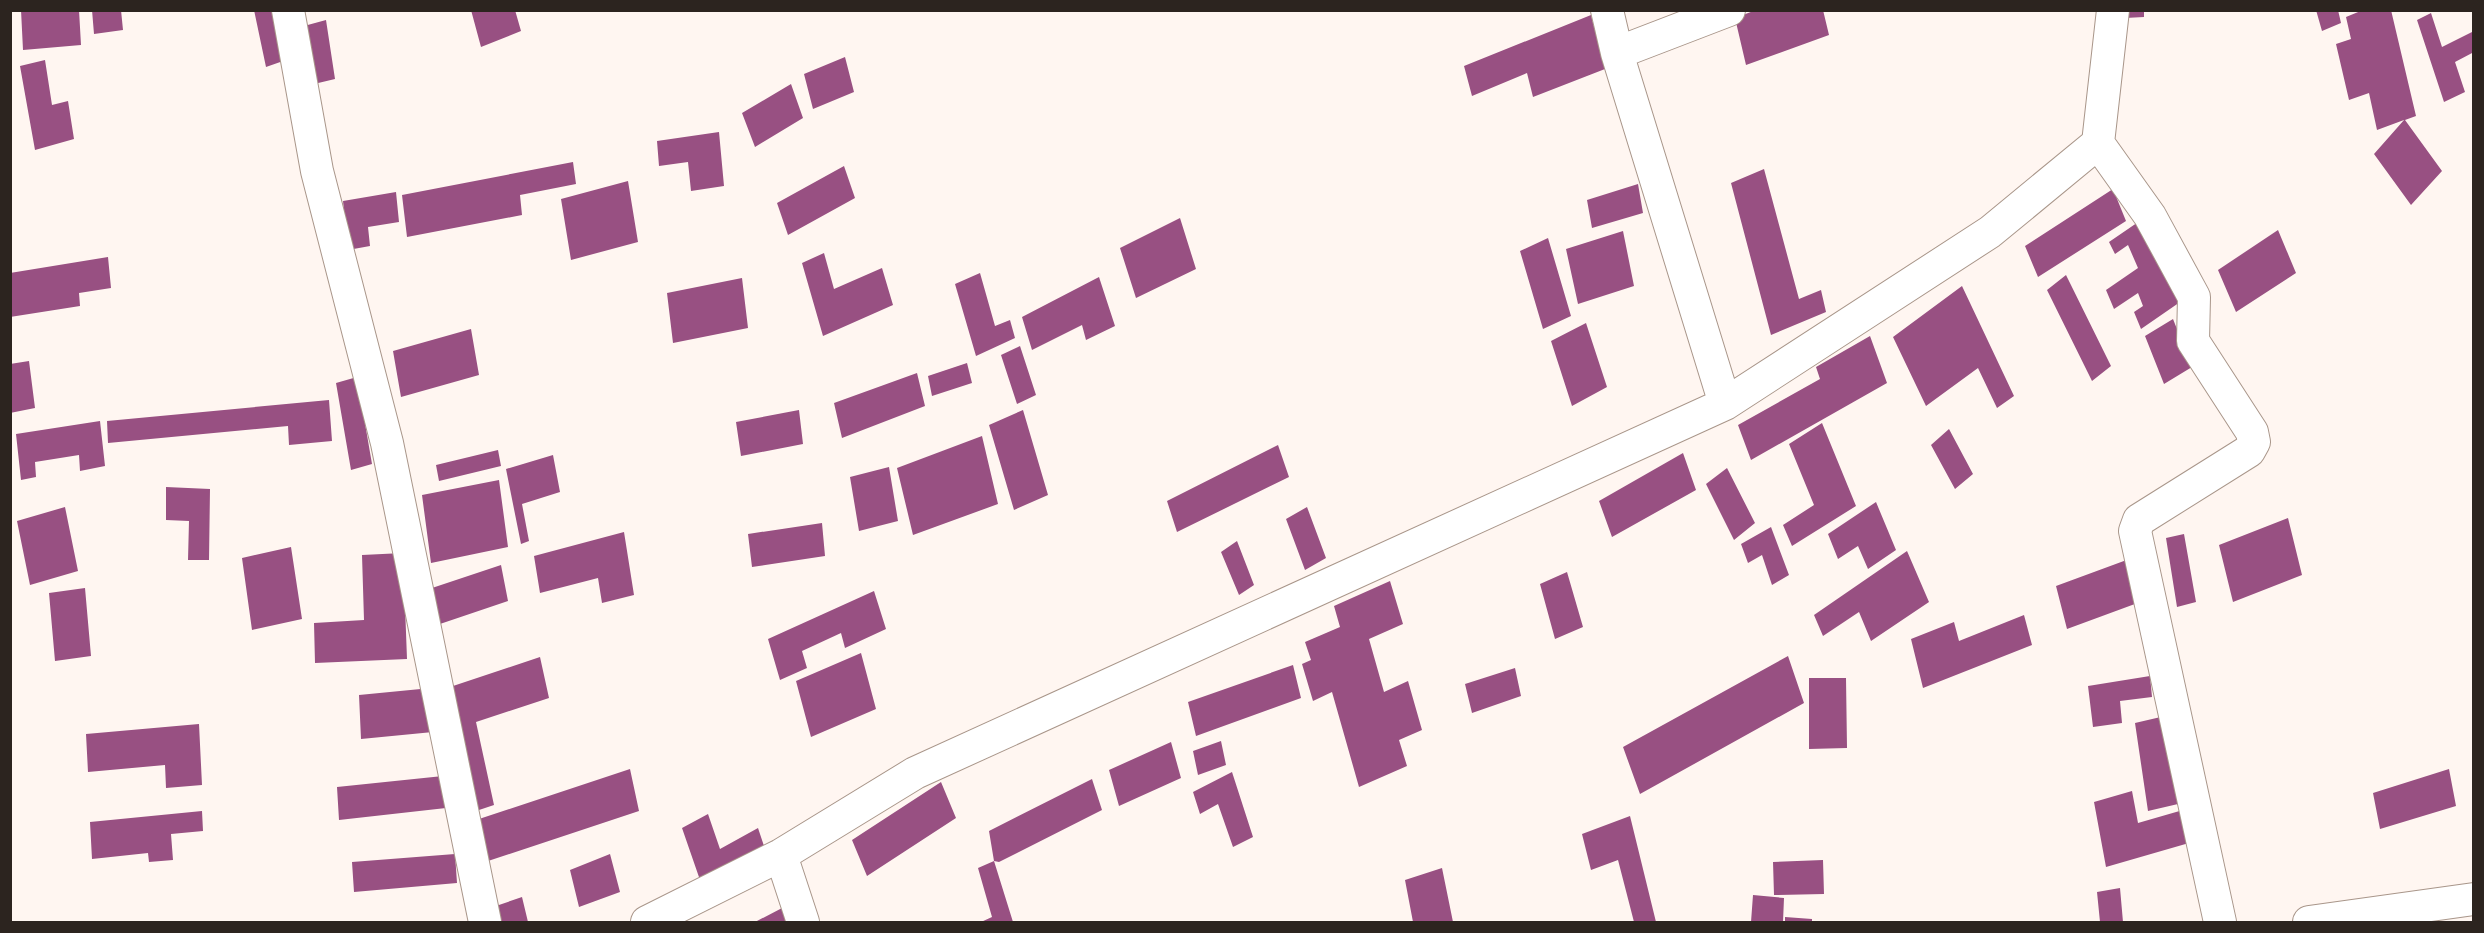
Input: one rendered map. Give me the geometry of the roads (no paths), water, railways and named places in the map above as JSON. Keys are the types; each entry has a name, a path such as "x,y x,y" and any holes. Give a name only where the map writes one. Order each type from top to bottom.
{"street":[{"path":"288,10 317,171 387,443 485,922"},
{"path":"1607,10 1617,53 1725,404"},
{"path":"1617,53 1729,10"},
{"path":"2113,10 2098,143 2150,216 2194,297 2193,341 2252,432 2254,442 2249,451 2139,520 2135,531 2220,922"},
{"path":"647,922 781,855 915,773 1725,404 1990,232 2098,143"},
{"path":"781,855 803,922"},
{"path":"2309,922 2474,898"}]}
